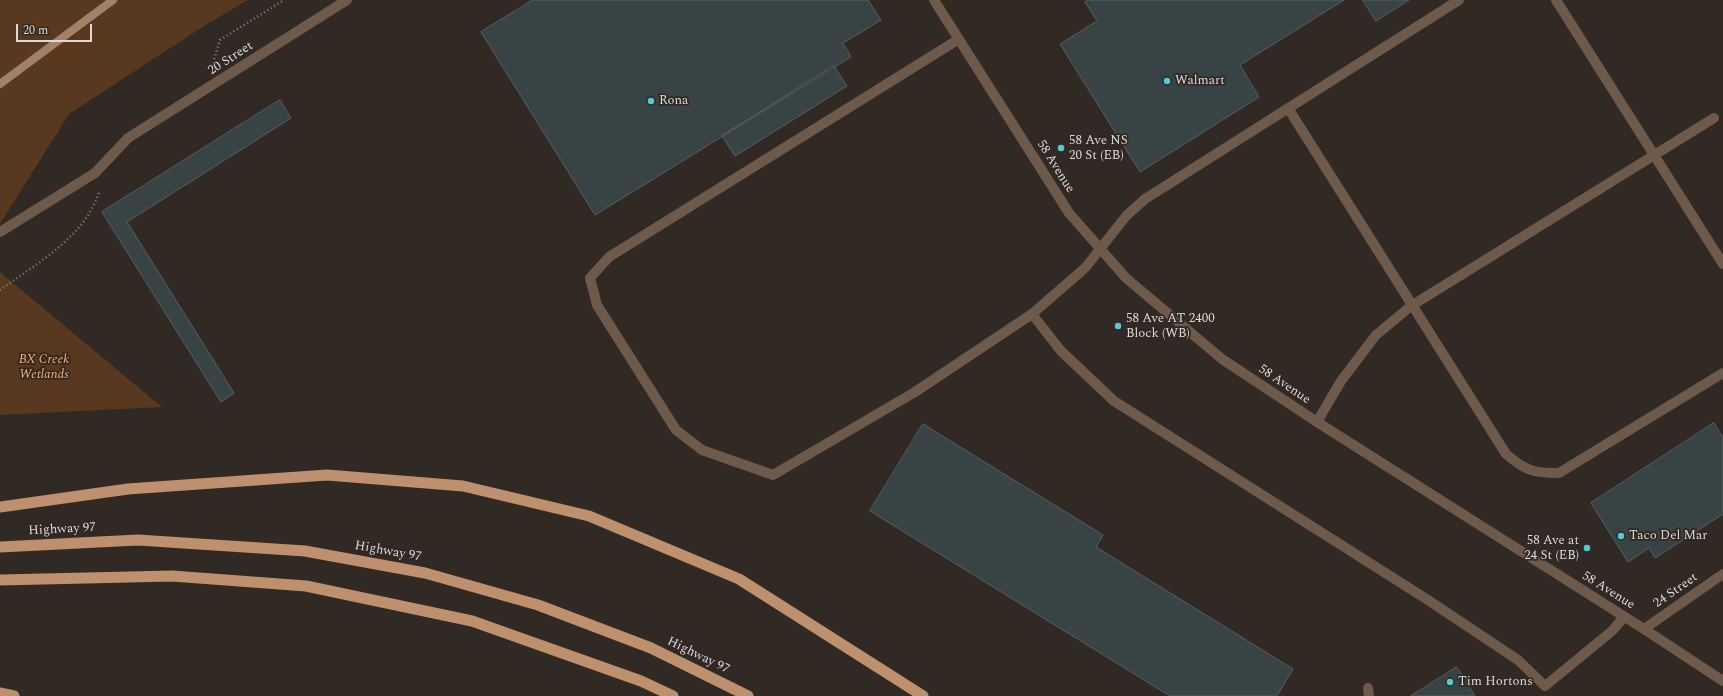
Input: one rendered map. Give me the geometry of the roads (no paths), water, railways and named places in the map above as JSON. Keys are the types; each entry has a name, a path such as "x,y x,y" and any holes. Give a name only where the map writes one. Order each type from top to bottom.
{"highway":[{"path":"0,507 128,489 327,475 463,486 589,516 739,579 923,696"},
{"name":"Highway 97","path":"0,547 138,540 305,551 425,573 538,605 651,648 748,696"},
{"path":"0,580 172,576 306,586 472,621 642,681 672,696"},
{"path":"0,693 14,696"}],"street":[{"name":"20 Street","path":"0,232 95,173 128,138 347,0"},
{"name":"58 Avenue","path":"934,0 1069,213 1126,278 1222,359 1317,422 1644,629 1723,681"},
{"path":"959,39 609,257 590,278 597,305 676,430 702,450 773,474 915,392 1032,314 1069,284 1100,250 1128,214 1145,200 1459,0"},
{"path":"1556,0 1723,264"},
{"path":"1288,108 1506,454 1522,467 1540,473 1559,473 1723,373"},
{"path":"1317,422 1341,382 1376,335 1412,306 1714,118"},
{"path":"1032,314 1061,350 1114,401 1435,605 1518,660 1545,686 1612,631 1624,617"},
{"name":"24 Street","path":"1644,629 1723,574"}],"waterway":[{"path":"0,84 113,0"}],"place":[{"name":"Walmart","path":"1167,81"},
{"name":"Rona","path":"651,101"},
{"name":"58 Ave NS 20 St (EB)","path":"1061,148"},
{"name":"58 Ave AT 2400 Block (WB)","path":"1118,326"},
{"name":"Taco Del Mar","path":"1621,536"},
{"name":"58 Ave at 24 St (EB)","path":"1587,548"},
{"name":"Tim Hortons","path":"1450,682"}],"park label":[{"name":"BX Creek Wetlands","path":"44,368"}]}
